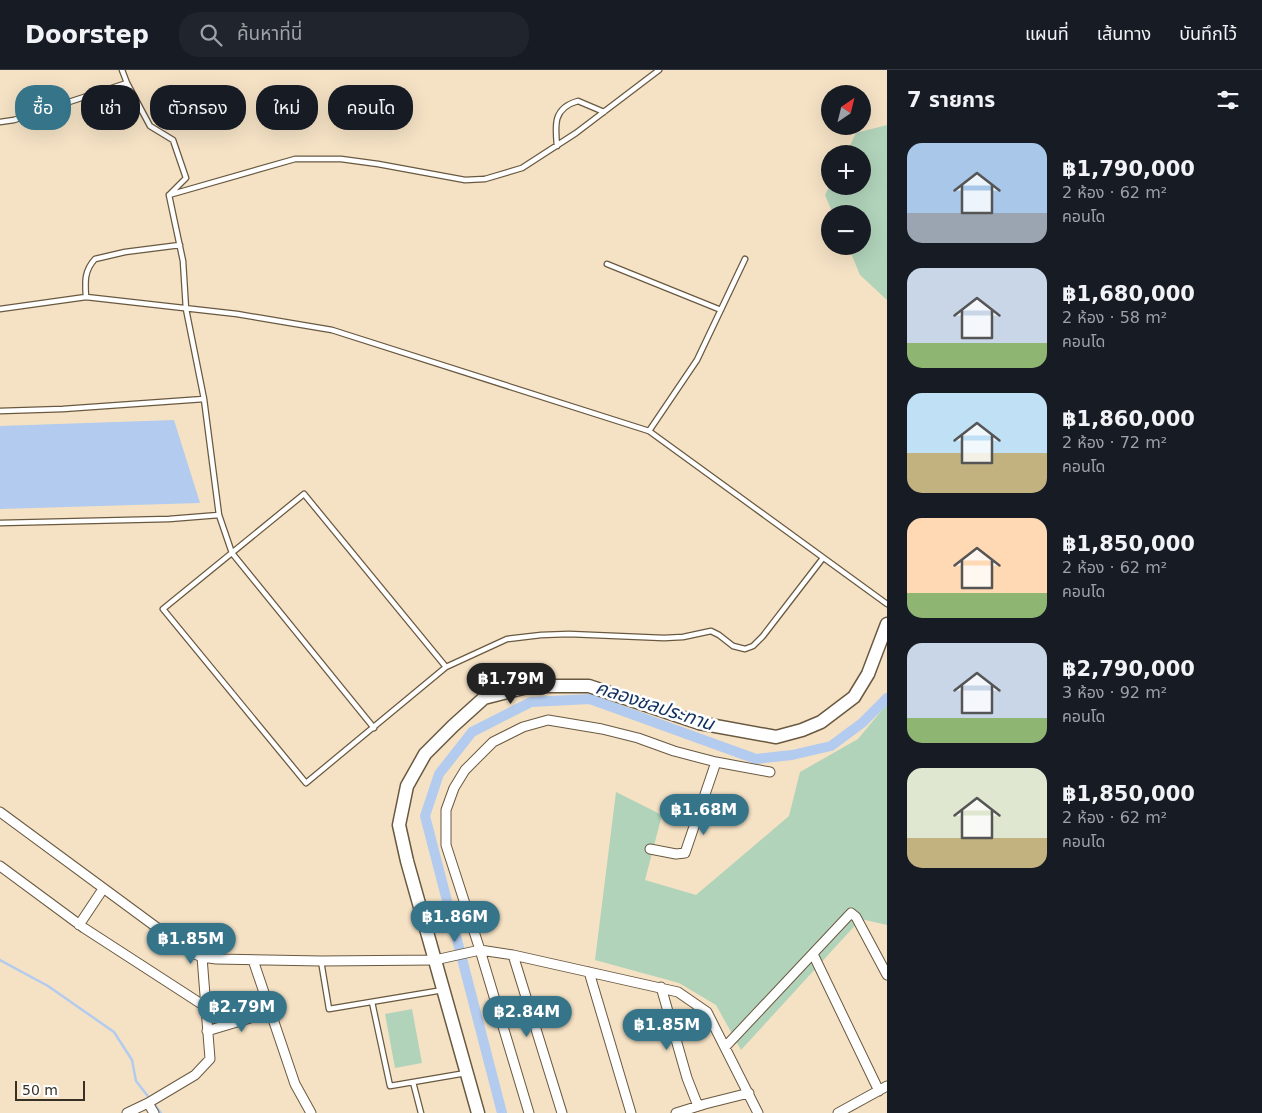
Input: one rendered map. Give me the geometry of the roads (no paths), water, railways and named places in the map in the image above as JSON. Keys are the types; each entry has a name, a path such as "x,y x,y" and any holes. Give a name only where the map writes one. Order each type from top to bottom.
{"street":[{"path":"478,1113 407,861 399,824 407,786 425,754 484,698 531,686 589,686 699,723 776,737 802,730 821,722 854,697 868,674 887,624"},
{"path":"529,1113 446,845 446,810 454,788 465,770 493,742 523,727 548,720 577,724 638,738 674,751 716,762 770,772"},
{"path":"650,849 676,854 685,853 716,762"},
{"path":"0,812 190,952 202,957 216,959 321,961 435,960 480,950 678,992 708,1012 758,1112"},
{"path":"0,866 80,925 206,1007"},
{"path":"80,925 103,888"},
{"path":"726,1046 851,913 856,917 887,975"},
{"path":"813,954 883,1088 854,1109 838,1113"},
{"path":"513,956 562,1113"},
{"path":"128,1113 195,1075 210,1059 202,957"},
{"path":"253,960 295,1084 311,1113"},
{"path":"589,972 631,1113"},
{"path":"661,987 687,1078 698,1106"},
{"path":"208,1031 270,1012"},
{"path":"676,1113 749,1093"},
{"path":"148,1103 154,1113"}],"lane":[{"path":"122,70 150,126 173,140 186,178 169,194"},
{"path":"169,194 295,160 340,159 465,180 485,179 522,168 557,146 659,70"},
{"path":"0,122 14,120 127,83"},
{"path":"557,146 555,126 560,113 565,107 578,101 604,112"},
{"path":"169,194 183,261 186,309 204,399 219,515 232,553 374,728"},
{"path":"86,297 86,275 88,268 95,260 125,252 180,246"},
{"path":"649,431 698,360 745,259"},
{"path":"607,264 721,310"},
{"path":"0,308 86,297 237,314 332,330 649,431 887,604"},
{"path":"0,411 63,409 204,399"},
{"path":"446,667 304,494 163,609 306,784 446,667 507,639 569,634 664,638 683,637 711,631 733,646 745,649 753,646 763,636 823,558"},
{"path":"0,524 71,520 169,519 219,515"},
{"path":"321,961 329,1009 443,990"},
{"path":"372,1002 390,1086 466,1072"},
{"path":"413,1082 421,1113"}],"water":[{"path":"174,420 200,503 0,509 0,426"}],"waterway":[{"name":"คลองชลประทาน","path":"502,1113 425,816 439,774 472,732 531,702 590,699 756,759 792,755 831,746 862,723 887,698"},
{"path":"0,960 48,986 114,1032 132,1060 136,1081 161,1113"}]}
